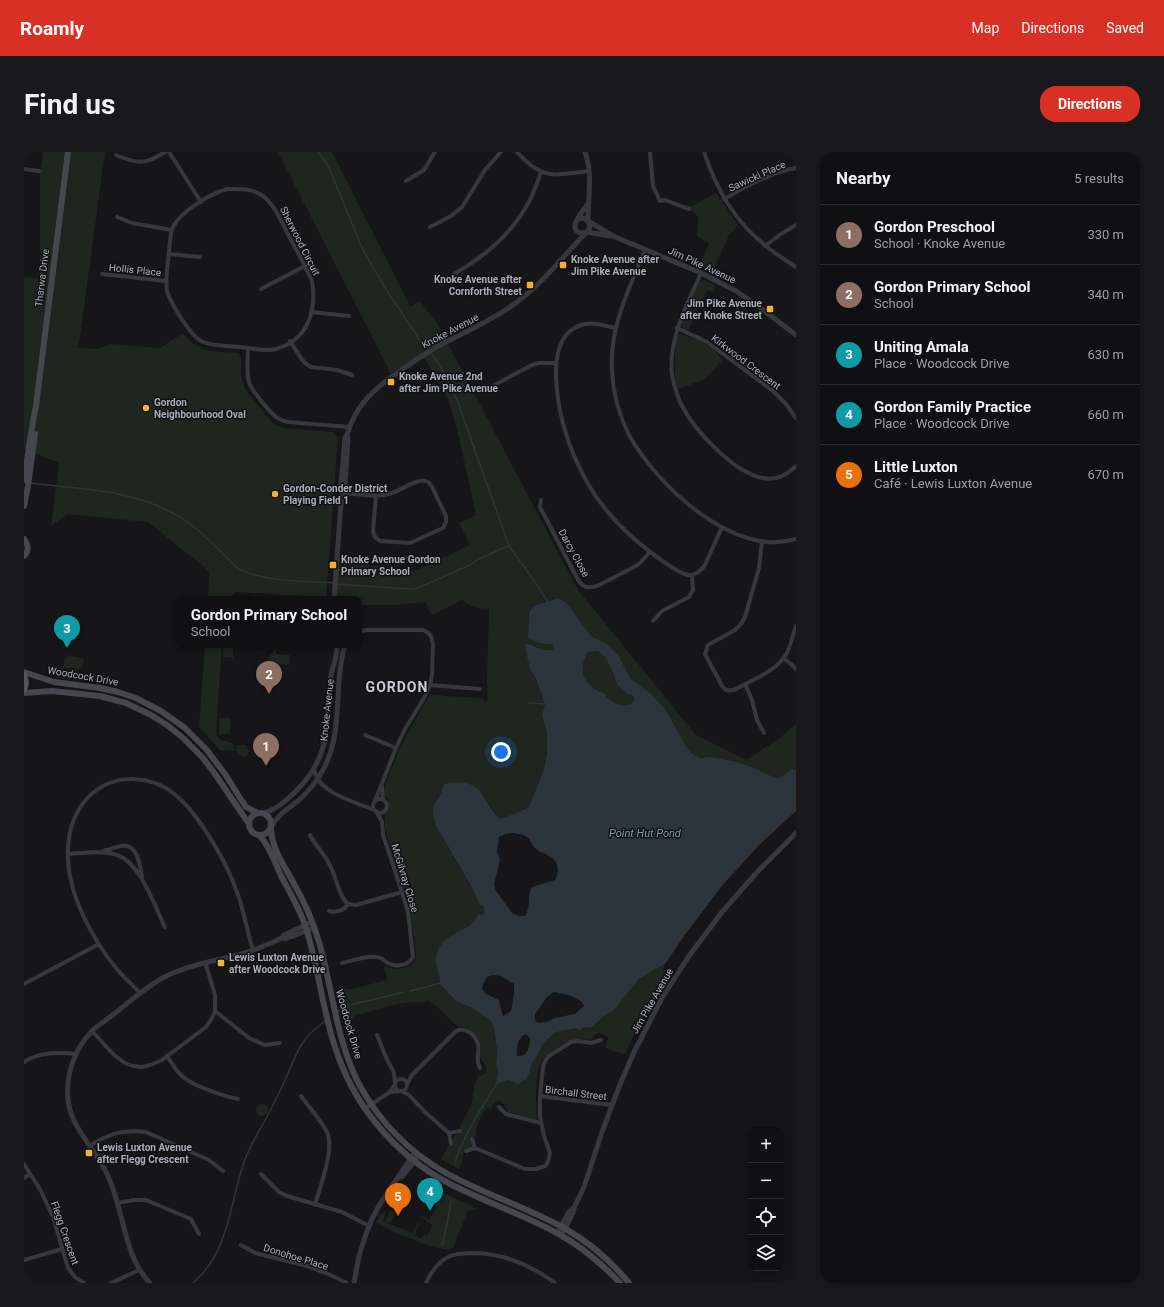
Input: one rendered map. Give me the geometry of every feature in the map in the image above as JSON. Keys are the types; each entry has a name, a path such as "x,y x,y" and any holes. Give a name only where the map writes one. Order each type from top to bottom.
{"main road":[{"name":"Tharwa Drive","path":"24,506 36,422 36,406 68,152"},
{"name":"Tharwa Drive","path":"24,480 28,472"},
{"path":"24,540 28,547 25,556"},
{"path":"24,673 26,683 24,690"},
{"name":"Woodcock Drive","path":"24,673 54,682 118,692 136,698 161,711 177,722 202,744 219,765 246,807 261,813"},
{"name":"Woodcock Drive","path":"24,693 57,691 100,696 134,707 151,715 167,725 196,750 215,774 249,824"},
{"path":"261,813 269,817 271,827 266,834 260,836 251,831 249,824 252,816 261,813"},
{"name":"Woodcock Drive","path":"271,827 271,837 276,853 294,882 319,942 336,1021 348,1060 356,1078 371,1104 403,1142 417,1154 454,1177 563,1228 599,1253 615,1267 629,1283"},
{"name":"Woodcock Drive","path":"260,836 269,847 276,865 294,898 306,928 329,1026 341,1064 349,1083 364,1108 386,1135 412,1159 449,1183 559,1234 589,1254 620,1283"}],"street":[{"path":"116,155 130,161 139,162 150,161 165,152"},
{"path":"169,152 201,202"},
{"path":"406,181 424,170 435,152"},
{"path":"430,227 451,216 462,207 485,170 501,152"},
{"path":"516,152 528,164 541,172 560,174 589,171"},
{"path":"585,152 589,171 590,188 588,221 590,227 586,232 581,233 576,230 575,224 588,204"},
{"path":"650,152 653,186 660,201 665,200 689,209"},
{"path":"704,152 711,173 724,199 743,225 765,246 796,267"},
{"name":"Sawicki Place","path":"724,199 748,186 796,168"},
{"path":"24,169 39,171"},
{"path":"454,274 488,252 506,234 531,198 541,172"},
{"name":"Sherwood Circuit","path":"227,189 236,189 259,193 266,198 274,208 312,281 313,290 311,312 307,326 303,332 290,342 276,349 269,350 210,344 194,336 189,330 172,301 168,292 166,281 172,230 183,214 201,202 218,192 227,189"},
{"path":"117,217 132,223 172,230"},
{"path":"578,219 583,218 588,221"},
{"name":"Jim Pike Avenue","path":"588,221 613,236 701,273 736,291 796,335"},
{"path":"765,246 796,225"},
{"name":"Knoke Avenue","path":"571,248 576,235 576,230"},
{"name":"Jim Pike Avenue","path":"586,232 613,236"},
{"name":"Knoke Avenue","path":"335,596 342,491 344,485 348,439 347,435 357,410 378,386 422,356 495,317 512,306 542,280 586,232"},
{"path":"645,250 623,302 615,328 611,362 613,388 619,412 629,434 651,468 673,491 697,511 722,527 743,536 762,541 778,542 796,539"},
{"path":"169,254 200,257"},
{"path":"261,289 305,266"},
{"path":"701,273 678,328 673,348 672,374 682,405 692,422 706,439 731,462 756,476 774,479 788,474 796,466"},
{"name":"Hollis Place","path":"102,274 166,281"},
{"path":"311,312 349,316"},
{"path":"615,328 592,324 585,324 578,327 568,334 558,353 556,362 558,390 563,423 570,446 580,468 594,493 612,516 650,552 686,575 692,575 702,570 722,527"},
{"name":"Kirkwood Crescent","path":"678,328 707,342 773,391 786,404 796,418"},
{"path":"290,342 305,363 311,367 337,370 352,375"},
{"path":"248,348 249,382 254,391 281,421 349,427"},
{"path":"483,391 532,365 556,362"},
{"path":"342,491 386,495 424,480 429,482 431,485 447,520 443,528 410,543 378,540 374,534 376,495"},
{"name":"Darcy Close","path":"541,500 540,507 574,573 586,587 592,588 597,586 636,566 650,552"},
{"path":"762,541 759,568 745,617 735,630 708,645 705,651 705,654 725,690 734,690 772,669 783,658 791,644 796,626"},
{"path":"653,621 662,612 689,597 693,590 692,575"},
{"path":"362,629 423,630 431,636 433,644 432,675 430,685 396,748 373,806 375,810"},
{"path":"362,631 366,630"},
{"name":"Knoke Avenue","path":"261,813 270,811 292,795 314,769 323,750 327,732 331,675 338,648"},
{"name":"Knoke Avenue","path":"271,827 277,818 308,791 327,762 336,729 340,667 344,648"},
{"path":"783,658 796,669"},
{"path":"745,684 752,700 757,720 764,732"},
{"path":"430,685 480,688"},
{"path":"365,735 396,748"},
{"path":"314,769 317,779 343,798 382,812 385,810 387,805 383,800 382,786"},
{"path":"140,993 124,976 99,944 90,929 77,901 69,874 68,854 72,825 77,813 88,797 96,790 111,783 128,779 150,781 171,791 186,806 204,829 220,855 236,890 253,950"},
{"path":"306,780 317,779"},
{"path":"362,805 375,802 378,799 383,800"},
{"name":"McGilvray Close","path":"375,810 382,822"},
{"name":"McGilvray Close","path":"342,963 370,957 381,958 389,964 395,966 411,960 413,952 408,912 383,835 382,822 385,810"},
{"name":"Jim Pike Avenue","path":"559,1234 569,1212 574,1208 590,1170 611,1105 634,1052 653,1014 679,971 701,940 758,871 796,833"},
{"path":"310,835 314,843 328,860 343,899 348,904 356,905 402,892"},
{"path":"89,853 122,846 131,848 138,857 146,889"},
{"path":"68,854 108,853 116,854 128,860 137,871 165,928"},
{"path":"329,911 334,912 345,909 348,904"},
{"path":"150,1283 139,1270 132,1254 112,1184 106,1171 77,1127 69,1106 68,1082 70,1070 76,1054 92,1031 156,982 172,974 205,962 253,950 285,938 313,925"},
{"path":"24,984 99,944"},
{"path":"92,1031 121,1061 133,1066 142,1067 150,1065 167,1056 206,1027 215,1011 216,995 205,962"},
{"path":"215,1011 249,1038 265,1045 280,1043"},
{"path":"390,1092 405,1090 412,1075 456,1032 461,1029 469,1032 477,1042 477,1058 480,1068"},
{"path":"377,1035 384,1055 394,1073 396,1088 409,1095 426,1113 449,1133 451,1144"},
{"path":"466,1152 475,1148 525,1168 533,1170 542,1168 548,1162 550,1153 540,1116 540,1096 545,1061 549,1056 571,1042 578,1041 591,1043 601,1040"},
{"path":"24,1062 33,1057 49,1053 63,1052 76,1054"},
{"path":"167,1056 179,1072 189,1080 222,1095 238,1099"},
{"path":"394,1073 406,1080 409,1095"},
{"path":"364,1108 390,1092 398,1080 412,1075"},
{"path":"300,1096 327,1132 330,1143 315,1205"},
{"name":"Birchall Street","path":"540,1096 611,1105"},
{"path":"499,1107 506,1114 541,1123"},
{"path":"89,1146 112,1134 129,1131 146,1132 209,1160 223,1171"},
{"path":"449,1133 460,1131"},
{"path":"472,1139 475,1148"},
{"path":"354,1283 359,1256 369,1226 380,1204 399,1175 417,1154"},
{"name":"Flegg Crescent","path":"24,1164 50,1210 68,1268 75,1277 84,1283"},
{"path":"24,1178 30,1174"},
{"path":"261,1174 287,1196 342,1212 369,1226"},
{"path":"118,1203 133,1200 146,1200 191,1219 199,1234"},
{"name":"Donohoe Place","path":"242,1245 255,1253 307,1266 347,1283"},
{"path":"24,1260 62,1250"},
{"path":"426,1283 431,1273 444,1260 450,1256 464,1253 485,1253 509,1258 540,1272 555,1283"},
{"path":"111,1283 139,1270"}],"shaded area":[{"path":"43,152 105,152 79,344 77,347 97,349 111,344 160,348 183,333 188,340 201,348 238,353 241,357 241,375 245,389 274,424 284,428 334,432 338,438 326,596 236,592 231,596 208,596 209,571 148,522 67,514 51,526 59,463 24,449 24,277 40,279 40,173"},
{"path":"278,152 332,152 410,306 420,301 438,325 578,590 696,735 746,760 776,741 796,724 796,770 792,769 781,777 775,778 757,769 733,761 710,757 700,758 691,753 671,719 631,679 618,655 607,644 591,636 567,603 558,598 534,606 529,612 528,638 543,644 552,644 554,646 553,649 547,650 540,649 527,643 530,669 536,679 545,704 542,715 547,733 547,753 544,769 529,807 500,819 475,786 467,783 443,792 438,798 442,837 470,884 480,905 483,905 485,913 468,927 460,931 438,969 440,984 456,1001 474,1009 490,1020 494,1028 497,1051 497,1084 509,1080 518,1084 530,1071 531,1065 542,1045 551,1036 557,1032 592,1027 602,1017 613,1011 639,979 665,964 663,970 672,976 641,1020 625,1054 612,1051 605,1047 608,1038 600,1033 595,1035 591,1040 569,1041 556,1048 542,1060 539,1065 537,1080 537,1118 535,1119 508,1112 503,1103 499,1101 494,1102 491,1109 487,1108 479,1121 476,1129 476,1136 470,1138 472,1143 470,1148 464,1151 459,1169 441,1159 447,1149 447,1146 452,1145 452,1140 454,1137 460,1133 469,1108 471,1108 475,1083 479,1075 482,1076 486,1072 486,1066 480,1058 479,1040 472,1031 458,1027 436,1006 428,1001 422,1003 408,1002 354,1016 348,1026 339,986 348,990 387,980 384,967 386,966 398,969 410,965 416,960 410,910 393,859 385,827 385,814 388,811 389,800 384,795 385,784 401,745 429,695 482,698 486,702 488,699 489,608 481,609 462,600 432,615 425,602 394,605 362,605 362,596 333,596 336,561 416,571 470,545 459,523 476,515 458,433 449,401 422,354 391,374"},
{"path":"716,193 738,225 729,235 713,272 700,266 709,243 697,236 698,217 687,206 692,206"},
{"path":"704,280 715,285 712,292 707,290 702,300 704,301 697,309 688,332 683,329 682,323 699,282"},
{"path":"681,334 698,340 710,347 722,360 704,380 677,389 675,349 677,336"},
{"path":"205,648 222,648 216,735 221,740 232,743 235,750 221,751 199,727"},
{"path":"224,648 233,648 233,658 223,657"},
{"path":"263,648 277,648 276,654 290,655 289,665 268,663 269,653 263,653"},
{"path":"598,651 606,658 617,685 627,694 631,694 634,697 634,702 631,704 622,706 615,704 605,694 594,689 587,682 583,674 584,661 588,652"},
{"path":"69,656 83,658 84,663 80,669 64,669 64,660"},
{"path":"220,718 231,718 230,734 219,734"},
{"path":"237,745 246,745 249,751 246,757 242,756 236,750"},
{"path":"262,1104 266,1106 268,1110 266,1114 262,1116 258,1114 256,1110 258,1106"},
{"path":"433,1186 438,1190 476,1208 467,1212 453,1248 447,1250 430,1246 398,1234 376,1222 386,1209 383,1221 412,1233 414,1232 418,1222 415,1235 419,1238 423,1237 424,1235 427,1236 433,1225 421,1216 429,1220 437,1207 434,1202 427,1199 432,1192"},
{"path":"391,1210 396,1213 390,1223 385,1221"}],"water":[{"name":"Point Hut Pond","path":"558,598 567,603 591,636 607,644 618,655 631,679 651,694 663,707 691,753 700,758 710,757 733,761 757,769 775,778 781,777 792,769 796,770 796,811 760,844 721,887 665,964 639,979 613,1011 602,1017 592,1027 582,1028 580,1030 577,1028 557,1032 551,1036 542,1045 531,1065 526,1079 518,1084 509,1080 496,1084 498,1071 496,1065 497,1051 494,1028 490,1020 474,1009 456,1001 440,984 436,959 438,950 448,938 468,926 478,915 485,913 483,905 480,905 470,884 436,826 433,812 444,784 458,783 467,783 480,791 500,819 529,807 544,769 547,753 547,733 542,715 545,704 536,679 530,669 525,646 526,643 540,649 550,650 553,649 554,646 552,644 537,642 528,638 529,612 534,606","holes":["598,651 606,658 617,685 627,694 631,694 634,697 634,702 625,706 618,705 607,698 605,694 594,689 587,682 583,674 583,665 588,652","513,833 525,836 530,840 535,848 551,857 556,862 558,869 555,880 532,887 529,894 528,908 525,916 519,916 512,913 496,891 494,885 500,859 497,852 499,837 505,834","493,975 501,976 514,984 511,1011 503,1016 499,1000 486,994 482,989 487,977","554,992 576,998 584,1006 575,1014 555,1018 546,1022 538,1023 535,1020 535,1014 547,997","526,1034 530,1038 530,1044 524,1055 517,1056 517,1046 521,1038"]}],"waterway":[{"path":"319,152 330,170 362,248 387,291 421,342 437,361 450,385 457,400 509,546"},
{"path":"30,483 101,491 135,498 177,515 197,529 236,567 245,572 256,576 283,580 334,583"},
{"path":"337,584 414,589 470,565 480,558 509,546 548,602"},
{"path":"529,703 545,704"},
{"path":"410,991 441,983"},
{"path":"337,1012 346,1006 404,992"},
{"path":"193,1283 205,1271 214,1258 221,1243 246,1157 278,1095 302,1043 325,1021"},
{"path":"455,1162 468,1130 497,1083"},
{"path":"442,1246 451,1201"}],"place":[{"name":"Knoke Avenue after Jim Pike Avenue","path":"563,265"},
{"name":"Knoke Avenue after Cornforth Street","path":"530,285"},
{"name":"Jim Pike Avenue after Knoke Street","path":"770,309"},
{"name":"Knoke Avenue 2nd after Jim Pike Avenue","path":"391,382"},
{"name":"Gordon Neighbourhood Oval","path":"146,408"},
{"name":"Gordon-Conder District Playing Field 1","path":"275,494"},
{"name":"Knoke Avenue Gordon Primary School","path":"333,565"},
{"name":"Uniting Amala","path":"67,648"},
{"name":"Gordon Primary School","path":"269,694"},
{"name":"Gordon Preschool","path":"266,766"},
{"name":"Lewis Luxton Avenue after Woodcock Drive","path":"221,963"},
{"name":"Lewis Luxton Avenue after Flegg Crescent","path":"89,1153"},
{"name":"Gordon Family Practice","path":"430,1211"},
{"name":"Little Luxton","path":"398,1216"}],"district":[{"name":"GORDON","path":"397,687"}]}
